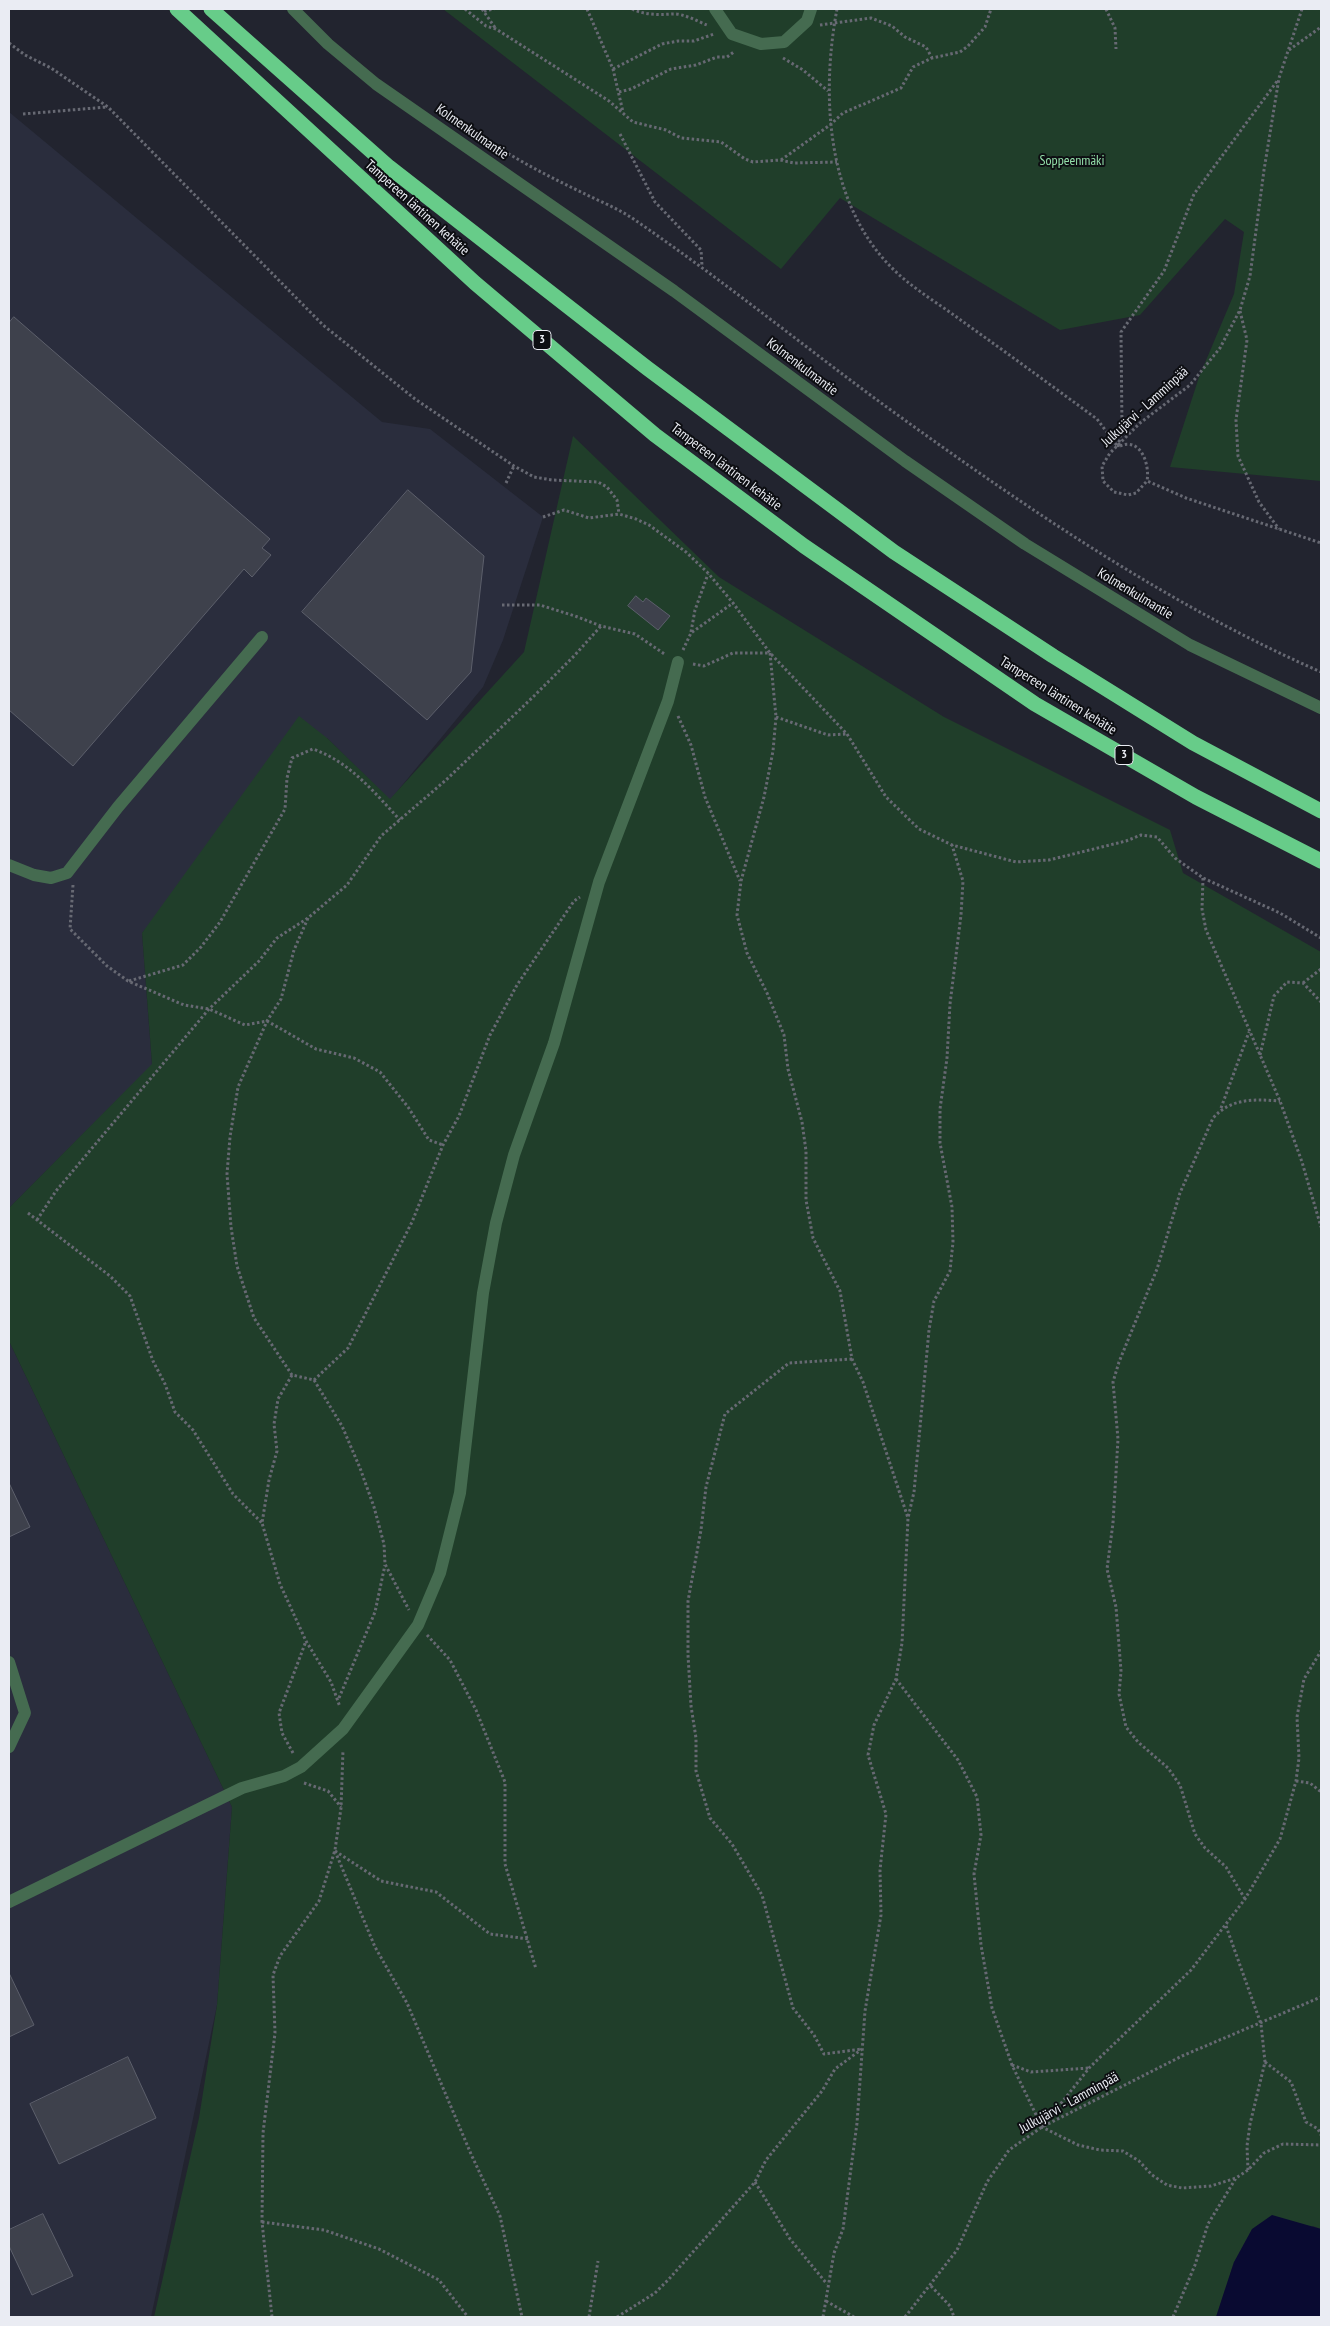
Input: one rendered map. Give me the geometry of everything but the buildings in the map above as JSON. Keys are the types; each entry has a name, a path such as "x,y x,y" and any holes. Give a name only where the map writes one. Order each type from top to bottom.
{"highway":[{"name":"Tampereen läntinen kehätie","path":"178,9 475,283 655,435 788,534 1035,704 1196,797 1321,861"},
{"name":"Tampereen läntinen kehätie","path":"211,9 389,167 647,368 894,552 1053,656 1193,743 1321,811"}],"street":[{"name":"Kolmenkulmantie","path":"292,9 328,44 376,84 674,291 905,461 1025,544 1190,645 1321,708"},
{"path":"715,9 733,35 761,44 784,42 807,21 812,9"},
{"path":"9,865 34,876 51,878 67,873 262,636"},
{"path":"9,1902 242,1788 284,1776 301,1767 343,1729 418,1625 440,1573 460,1493 482,1302 496,1223 514,1155 554,1043 599,882 668,701 678,662"},
{"path":"9,1662 25,1713 9,1747"}],"path":[{"path":"465,9 486,26 496,29 608,101 634,122 666,130 681,138 720,142 733,149 745,159 753,162 780,160 794,163 838,162"},
{"path":"494,9 483,10 496,29"},
{"path":"587,9 613,70 623,113"},
{"path":"632,9 665,16 672,14 682,15 733,35"},
{"path":"837,9 828,91 830,125 838,162 858,220 890,266 1097,419 1118,447"},
{"path":"780,160 830,125 843,113 901,88 914,67 932,58 960,52 985,27 991,9"},
{"path":"1106,9 1115,28 1116,49"},
{"name":"Julkujärvi - Lamminpää","path":"1147,481 1142,488 1128,495 1114,492 1103,481 1102,466 1105,459 1140,423 1190,385 1220,348 1240,310 1250,276 1264,170 1279,78 1302,9"},
{"path":"834,24 871,18 892,26 905,37 926,47 932,58"},
{"path":"1288,50 1321,27"},
{"path":"613,70 662,44 678,41 694,42 733,35"},
{"path":"619,92 631,89 671,68 696,65 717,57 727,57 737,50 733,35"},
{"path":"9,43 25,55 51,68 108,107 323,325 415,399 514,466 534,477 598,482 608,487 617,500 619,514"},
{"path":"761,44 803,70 828,91"},
{"path":"1118,447 1122,427 1121,332 1164,270 1194,194 1279,78"},
{"path":"23,114 108,107"},
{"path":"620,134 655,202 701,250 702,267"},
{"path":"482,137 521,163 628,215 702,267 888,408 1046,517 1151,585 1264,647 1321,672"},
{"path":"1240,310 1247,340 1236,420 1238,456 1259,502 1280,529"},
{"path":"1118,447 1126,444 1133,446 1145,457 1148,464 1147,481 1186,498 1321,543"},
{"path":"506,483 514,466"},
{"path":"544,518 564,510 589,518 619,514 649,525 686,552 708,573 733,603 770,653 847,734 886,797 919,829 952,845 1016,862 1050,860 1126,841 1141,834 1157,837 1175,858 1203,878 1280,913 1321,938"},
{"path":"678,662 691,633 695,610 708,573"},
{"path":"691,633 733,603"},
{"path":"502,604 540,605 600,626 635,634 678,662 704,666 733,653 770,653"},
{"path":"37,1220 56,1191 210,1009 259,960 277,938 308,918 347,885 381,836 446,780 533,697 574,656 600,626"},
{"path":"770,653 776,717 773,751 764,797 741,881 737,915 747,952 767,993 784,1035 788,1069 806,1151 806,1200 813,1238 840,1290 852,1359 868,1399 908,1518"},
{"path":"668,701 682,724 691,745 706,797 741,881"},
{"path":"776,717 828,735 847,734"},
{"path":"128,981 183,966 201,947 220,922 285,809 286,778 292,758 313,749 330,755 357,775 400,820"},
{"path":"823,2317 834,2253 843,2229 856,2123 865,2011 881,1915 880,1870 886,1814 868,1754 874,1725 896,1679 902,1643 908,1518 914,1492 929,1330 934,1301 950,1271 953,1242 952,1206 940,1143 940,1109 947,1058 950,1004 961,915 963,881 952,845"},
{"path":"72,866 73,882 70,929 106,966 128,981 184,1005 210,1009 245,1025 267,1021 316,1049 354,1058 380,1072 408,1107 429,1140 443,1145"},
{"path":"1203,878 1202,909 1206,930 1280,1101 1302,1162 1321,1227"},
{"path":"314,1380 348,1348 397,1252 443,1145 459,1116 490,1035 517,985 574,901 599,882"},
{"path":"308,918 294,950 281,999 267,1021 238,1087 229,1146 227,1174 237,1266 254,1318 292,1375 314,1380 342,1426 360,1468 384,1544 385,1564 375,1612 338,1698"},
{"path":"1260,1056 1274,996 1287,982 1303,983 1321,969"},
{"path":"1303,983 1321,1002"},
{"path":"1245,1899 1226,1867 1205,1848 1195,1834 1180,1785 1168,1768 1138,1742 1126,1727 1119,1694 1121,1671 1116,1606 1107,1569 1113,1523 1118,1439 1113,1382 1119,1362 1157,1269 1180,1192 1212,1118 1221,1108 1250,1032"},
{"path":"1221,1108 1237,1102 1256,1099 1280,1101"},
{"path":"28,1214 110,1276 130,1296 148,1347 175,1412 193,1430 233,1494 262,1523"},
{"path":"852,1359 789,1363 725,1414 706,1487 701,1530 688,1601 688,1655 691,1706 696,1738 696,1771 710,1818 732,1844 762,1895 793,2008 814,2035 824,2054 862,2049"},
{"path":"272,2317 262,2222 263,2133 275,2033 273,1975 280,1956 319,1901 335,1850 341,1808 343,1729 338,1698 331,1682 306,1641 280,1584 262,1523 277,1451 274,1424 278,1399 292,1375"},
{"path":"385,1564 418,1625 450,1660 476,1710 505,1782 505,1864 529,1939 536,1969"},
{"path":"301,1767 282,1733 279,1713 306,1641"},
{"path":"1042,2127 1090,2068 1191,1970 1245,1899 1280,1839 1296,1781 1299,1758 1297,1717 1304,1679 1321,1650"},
{"path":"896,1679 958,1760 977,1797 981,1835 974,1874 981,1945 992,2008 1012,2065 1042,2127 1078,2145 1100,2150 1123,2151 1139,2161 1152,2175 1167,2185 1182,2188 1211,2186 1236,2178 1248,2170 1264,2153 1283,2144 1321,2145"},
{"path":"284,1776 328,1791 341,1808"},
{"path":"1296,1781 1310,1783 1321,1792"},
{"path":"335,1850 381,1881 436,1892 490,1934 529,1939"},
{"path":"335,1850 375,1947 407,2003 463,2136 500,2216 522,2317"},
{"path":"1226,1926 1261,2024 1265,2062 1250,2124 1247,2146 1248,2170"},
{"name":"Julkujärvi - Lamminpää","path":"905,2317 931,2286 957,2250 987,2182 1009,2150 1042,2127 1182,2056 1321,1997"},
{"path":"617,2317 655,2293 755,2182 766,2160 822,2091 835,2069 862,2049"},
{"path":"1265,2062 1290,2082 1306,2122 1318,2129 1321,2135"},
{"path":"1012,2065 1031,2072 1090,2068"},
{"path":"1173,2317 1195,2265 1208,2224 1236,2178"},
{"path":"755,2182 790,2239 828,2285"},
{"path":"262,2222 324,2230 380,2249 439,2280 468,2317"},
{"path":"589,2317 598,2261"},
{"path":"931,2286 950,2306 954,2317"},
{"path":"826,2301 854,2317"}],"shaded area":[{"path":"9,112 382,422 430,429 543,517 503,640 483,687 390,800 327,738 142,933 152,1065 9,1208"},
{"path":"9,1341 232,1807 217,2005 151,2317 9,2317"},
{"path":"1272,2215 1321,2229 1321,2317 1216,2317 1234,2262 1252,2229"}],"green space":[{"name":"Soppeenmäki","path":"443,9 1321,9 1321,481 1170,467 1199,377 1234,294 1244,232 1225,219 1140,315 1060,330 840,198 781,269"},
{"path":"573,436 719,577 944,717 1170,830 1183,873 1321,952 1321,2229 1313,2226 1234,2262 1216,2317 154,2317 199,2118 217,2005 232,1807 9,1341 9,1208 152,1064 142,933 299,716 327,738 390,799 524,652"}]}
